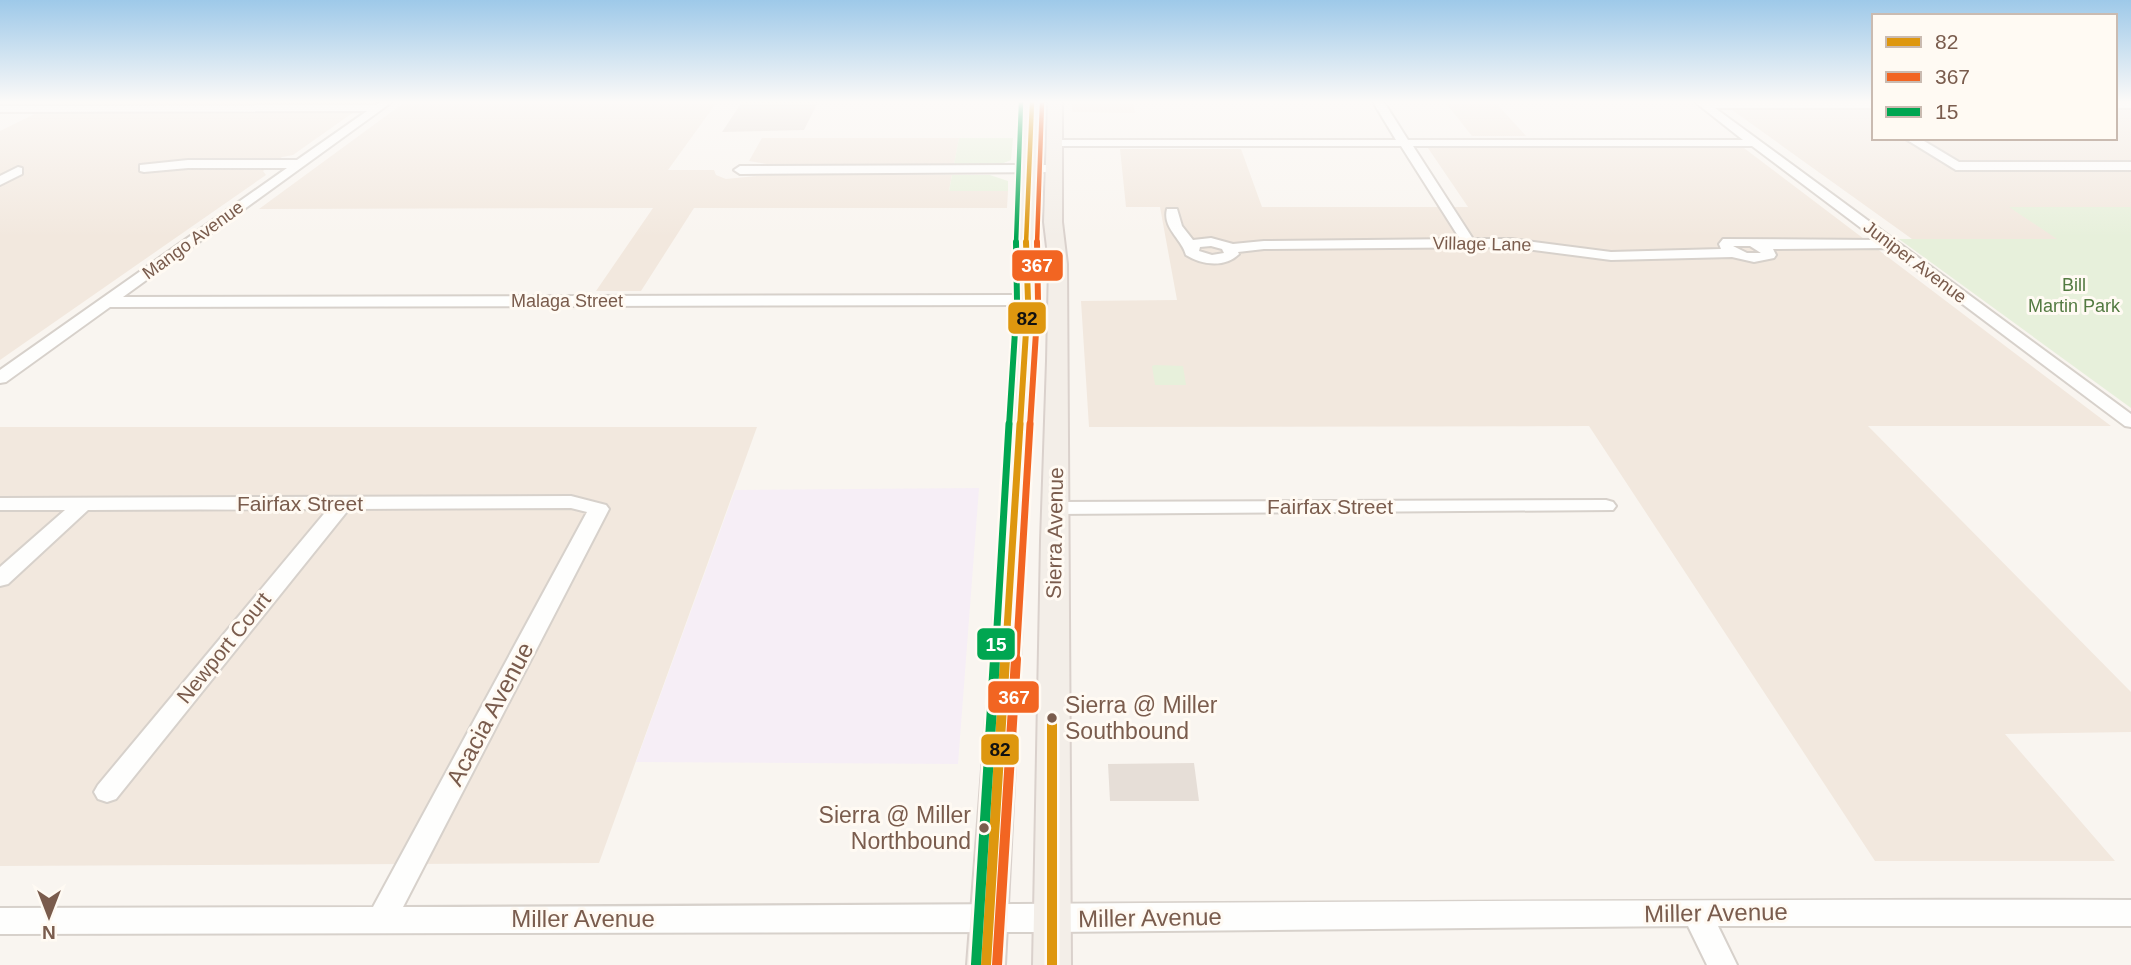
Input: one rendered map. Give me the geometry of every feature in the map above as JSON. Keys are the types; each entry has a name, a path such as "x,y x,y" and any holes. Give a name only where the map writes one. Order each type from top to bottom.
{"main road":[{"name":"Sierra Avenue","path":"1042,147 1058,264 1052,965"},
{"name":"Sierra Avenue","path":"986,965 1007,597 1028,300 1026,231 1047,147"}],"street":[{"name":"Mango Avenue","path":"0,378 324,147"},
{"path":"740,170 1045,161 1324,147"},
{"path":"1407,147 1469,243"},
{"name":"Juniper Avenue","path":"1759,147 2131,422"},
{"path":"1925,147 1956,166 2131,166"},
{"path":"144,168 188,164 300,164"},
{"path":"0,169 18,171 0,181"},
{"name":"Village Lane","path":"1172,212 1175,227 1194,255 1211,260 1229,257 1232,254 1231,248 1264,245 1469,243 1544,246 1611,256 1733,253 1726,247 1728,242 1760,245 1891,244"},
{"name":"Malaga Street","path":"107,302 1028,300"},
{"path":"0,361 24,361"},
{"name":"Fairfax Street","path":"0,504 571,502 599,509"},
{"path":"0,579 83,504"},
{"name":"Newport Court","path":"107,792 342,504"},
{"name":"Fairfax Street","path":"1055,508 1606,506"},
{"name":"Acacia Avenue","path":"381,920 599,509"},
{"name":"Miller Avenue","path":"0,921 2131,913"},
{"path":"1697,914 1722,965"}],"shaded area":[{"path":"0,147 304,147 293,155 282,157 263,171 266,175 0,360"},
{"path":"344,147 685,147 668,170 714,170 716,175 726,179 766,175 952,175 949,191 1008,191 1007,208 694,208 641,291 596,291 653,208 259,209"},
{"path":"757,147 957,147 954,165 772,165 749,161"},
{"path":"1784,147 2131,147 2131,207 2011,207 2058,239 1912,239"},
{"path":"1428,148 1744,148 2111,426 1868,426 2131,692 2131,732 2005,734 2115,861 1875,861 1589,426 1089,427 1081,301 1177,300 1160,207 1126,207 1120,149 1241,149 1262,207 1468,207"},
{"path":"0,427 757,427 599,863 0,866"},
{"path":"979,488 958,764 636,762 735,490"}],"green space":[{"path":"957,147 1012,147 1011,160 1001,164 954,164"},
{"path":"952,175 990,175 1008,181 1008,191 949,191"},
{"name":"Bill Martin Park","path":"2009,207 2131,207 2131,408 1899,239 2057,239"},
{"path":"1152,366 1183,366 1186,385 1155,385"}],"building":[{"path":"1194,763 1199,801 1110,801 1108,764"}],"transit line":[{"name":"15","path":"976,964 1017,300 1019,147"},
{"name":"82","path":"986,965 1028,300 1026,231 1030,147"},
{"name":"367","path":"997,965 1038,301 1040,147"},
{"name":"82","path":"1052,718 1052,965"}],"place":[{"name":"Sierra @ Miller Southbound","path":"1052,718"},
{"name":"Sierra @ Miller Northbound","path":"984,828"}]}
